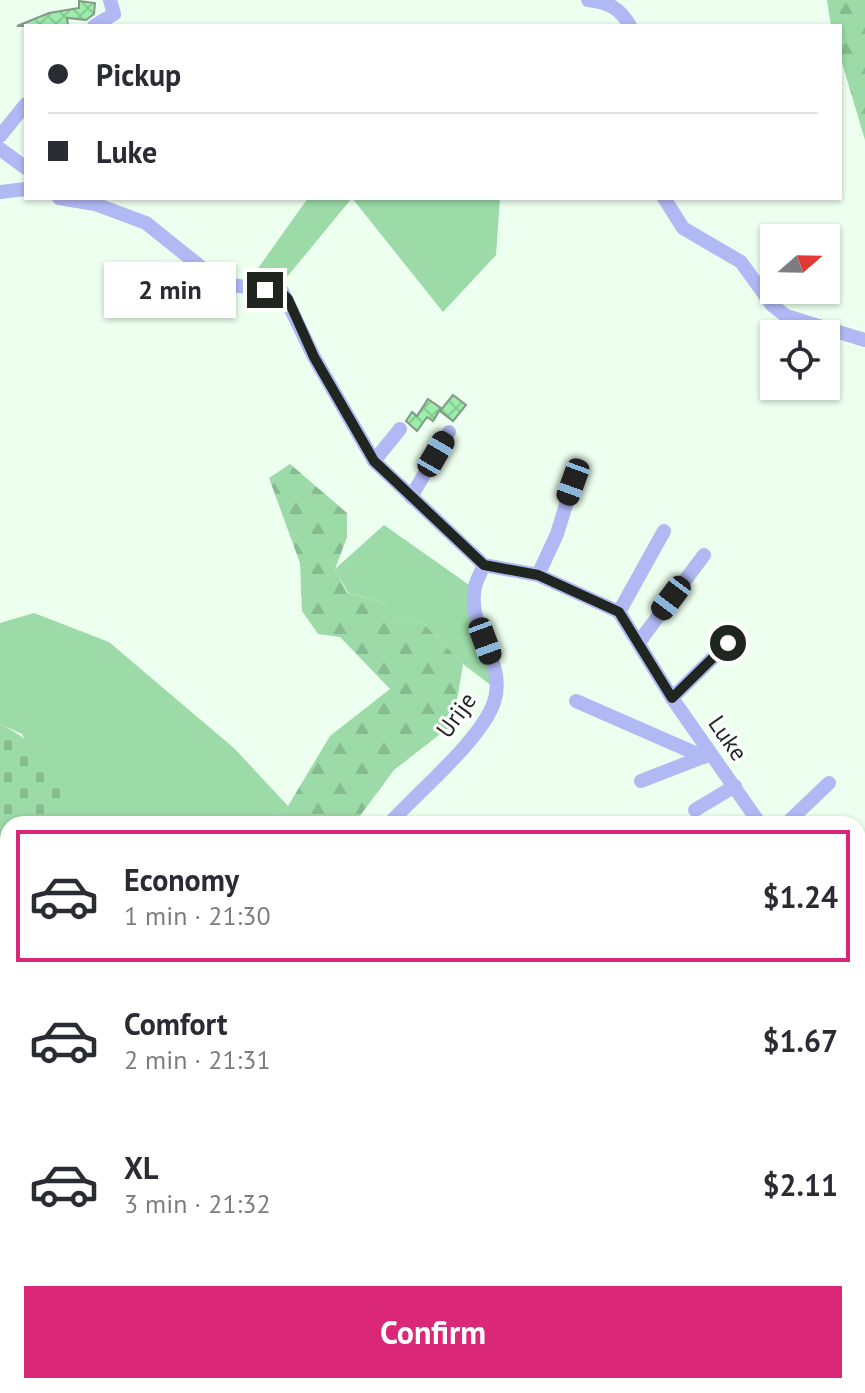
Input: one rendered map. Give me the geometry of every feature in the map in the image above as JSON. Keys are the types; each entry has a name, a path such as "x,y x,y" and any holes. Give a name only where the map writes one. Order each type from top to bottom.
{"street":[{"path":"97,24 114,14 110,0"},
{"path":"588,0 607,2 623,14 629,24"},
{"path":"0,136 24,106"},
{"path":"0,149 24,167"},
{"path":"0,192 24,189"},
{"path":"71,200 95,204 146,223 222,284 282,291 314,357 374,461 484,565 538,575 619,612 664,531"},
{"path":"665,200 683,228 741,262 772,305 786,316 865,340"},
{"path":"374,461 400,429"},
{"path":"411,497 449,432"},
{"path":"538,575 557,534 573,482"},
{"path":"639,642 704,555"},
{"name":"Urije","path":"397,816 469,742 495,701 495,668 475,615 473,598 484,565"},
{"name":"Luke","path":"619,612 708,755 735,786 755,816"},
{"path":"672,698 728,643"},
{"path":"576,701 708,755"},
{"path":"641,781 708,755"},
{"path":"794,816 829,783"},
{"path":"695,810 735,786"}],"green space":[{"path":"827,0 865,0 865,140 842,63 842,24 831,24"},
{"path":"307,200 350,200 282,283 257,283 254,274"},
{"path":"354,200 500,200 496,255 443,312"},
{"path":"290,464 347,513 347,537 335,569 347,593 382,602 396,620 423,623 463,664 453,724 394,770 360,816 277,816 288,806 330,736 390,689 340,637 318,634 302,611 300,563 269,478"},
{"path":"384,525 472,587 496,689 463,664 423,623 395,620 382,602 348,593 335,569"},
{"path":"34,613 109,642 235,749 288,806 277,816 61,816 22,734 0,724 0,623"},
{"path":"0,724 27,741 48,764 61,792 63,808 62,816 0,816"}],"building":[{"path":"79,1 95,3 94,14 86,20 67,18 68,24 17,26 49,13 79,8"},
{"path":"453,395 466,405 453,421 440,411"},
{"path":"428,399 441,408 433,421 427,417 417,431 406,421 412,412 417,416"}],"route":[{"path":"265,290 277,288 288,299 314,357 374,461 484,565 538,575 619,612 672,698 728,643"}]}
